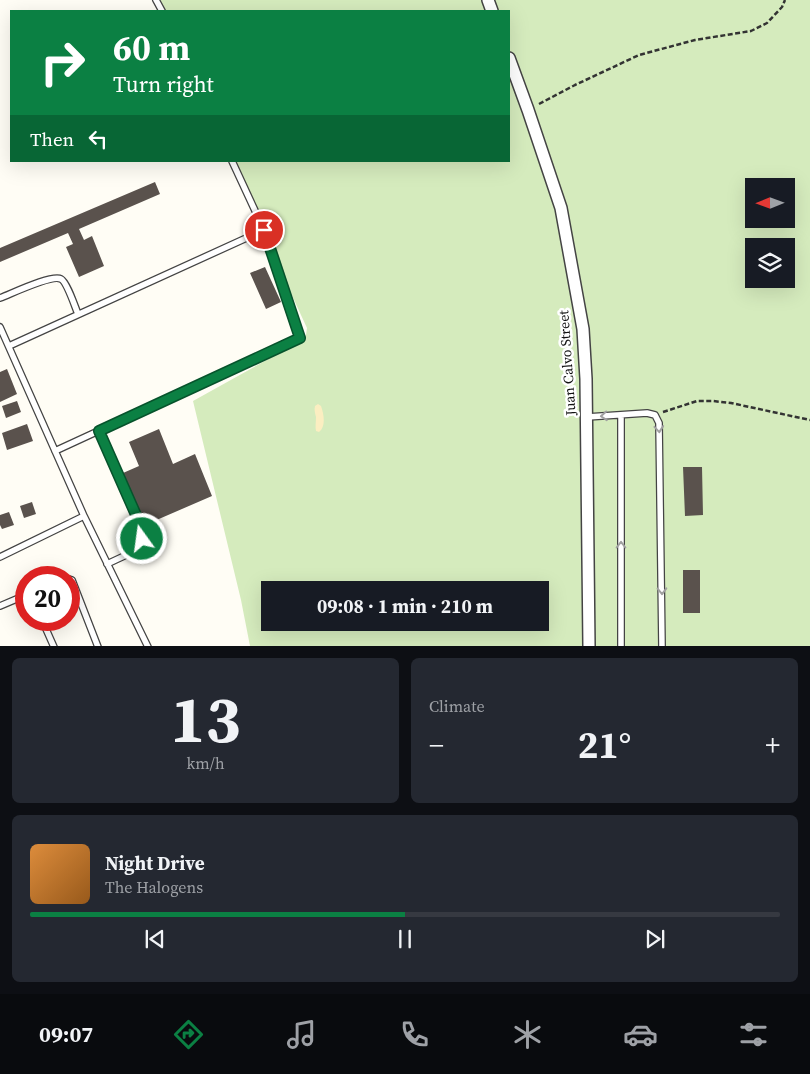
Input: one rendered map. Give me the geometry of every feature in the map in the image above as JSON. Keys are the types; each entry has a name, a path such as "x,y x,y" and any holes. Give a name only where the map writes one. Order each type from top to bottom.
{"street":[{"name":"Juan Calvo Street","path":"510,61 560,208 582,329 587,417 589,646"}],"lane":[{"path":"55,451 300,338 264,230 232,162"},
{"path":"9,346 264,230"},
{"path":"0,298 47,279 58,278 66,286 78,314"},
{"path":"0,327 84,516 148,646"},
{"path":"587,417 647,413 655,415 659,423 662,646"},
{"path":"621,646 622,415"},
{"path":"99,431 140,524 142,539 137,550 107,564"},
{"path":"0,557 84,516"},
{"path":"0,606 15,600"},
{"path":"80,600 98,646"},
{"path":"47,631 54,646"}],"path":[{"path":"528,110 575,84 639,56 695,40 751,31 767,23 782,7 785,0"},
{"path":"655,415 697,401 713,401 810,420"}],"green space":[{"path":"157,0 810,0 810,646 250,646 241,600 193,401 301,341 306,335 307,328 230,162 510,162 510,10 162,10"}],"sand":[{"path":"318,404 321,406 324,420 323,427 319,432 316,431 315,410 315,406"}],"building":[{"path":"155,182 160,194 79,229 84,240 92,236 104,266 79,277 66,247 73,244 68,233 0,262 0,248"},
{"path":"265,267 281,302 266,309 250,273"},
{"path":"7,369 17,394 0,402 0,372"},
{"path":"17,401 21,412 6,418 2,406"},
{"path":"27,424 33,441 7,450 2,433"},
{"path":"159,429 173,464 195,454 212,496 145,525 123,473 139,466 129,442"},
{"path":"683,467 702,467 703,515 685,516"},
{"path":"32,502 36,514 24,518 20,506"},
{"path":"9,512 14,525 2,529 0,515"},
{"path":"683,570 700,570 700,613 683,613"}],"route":[{"path":"142,539 140,524 99,431 300,338 264,230"}]}
